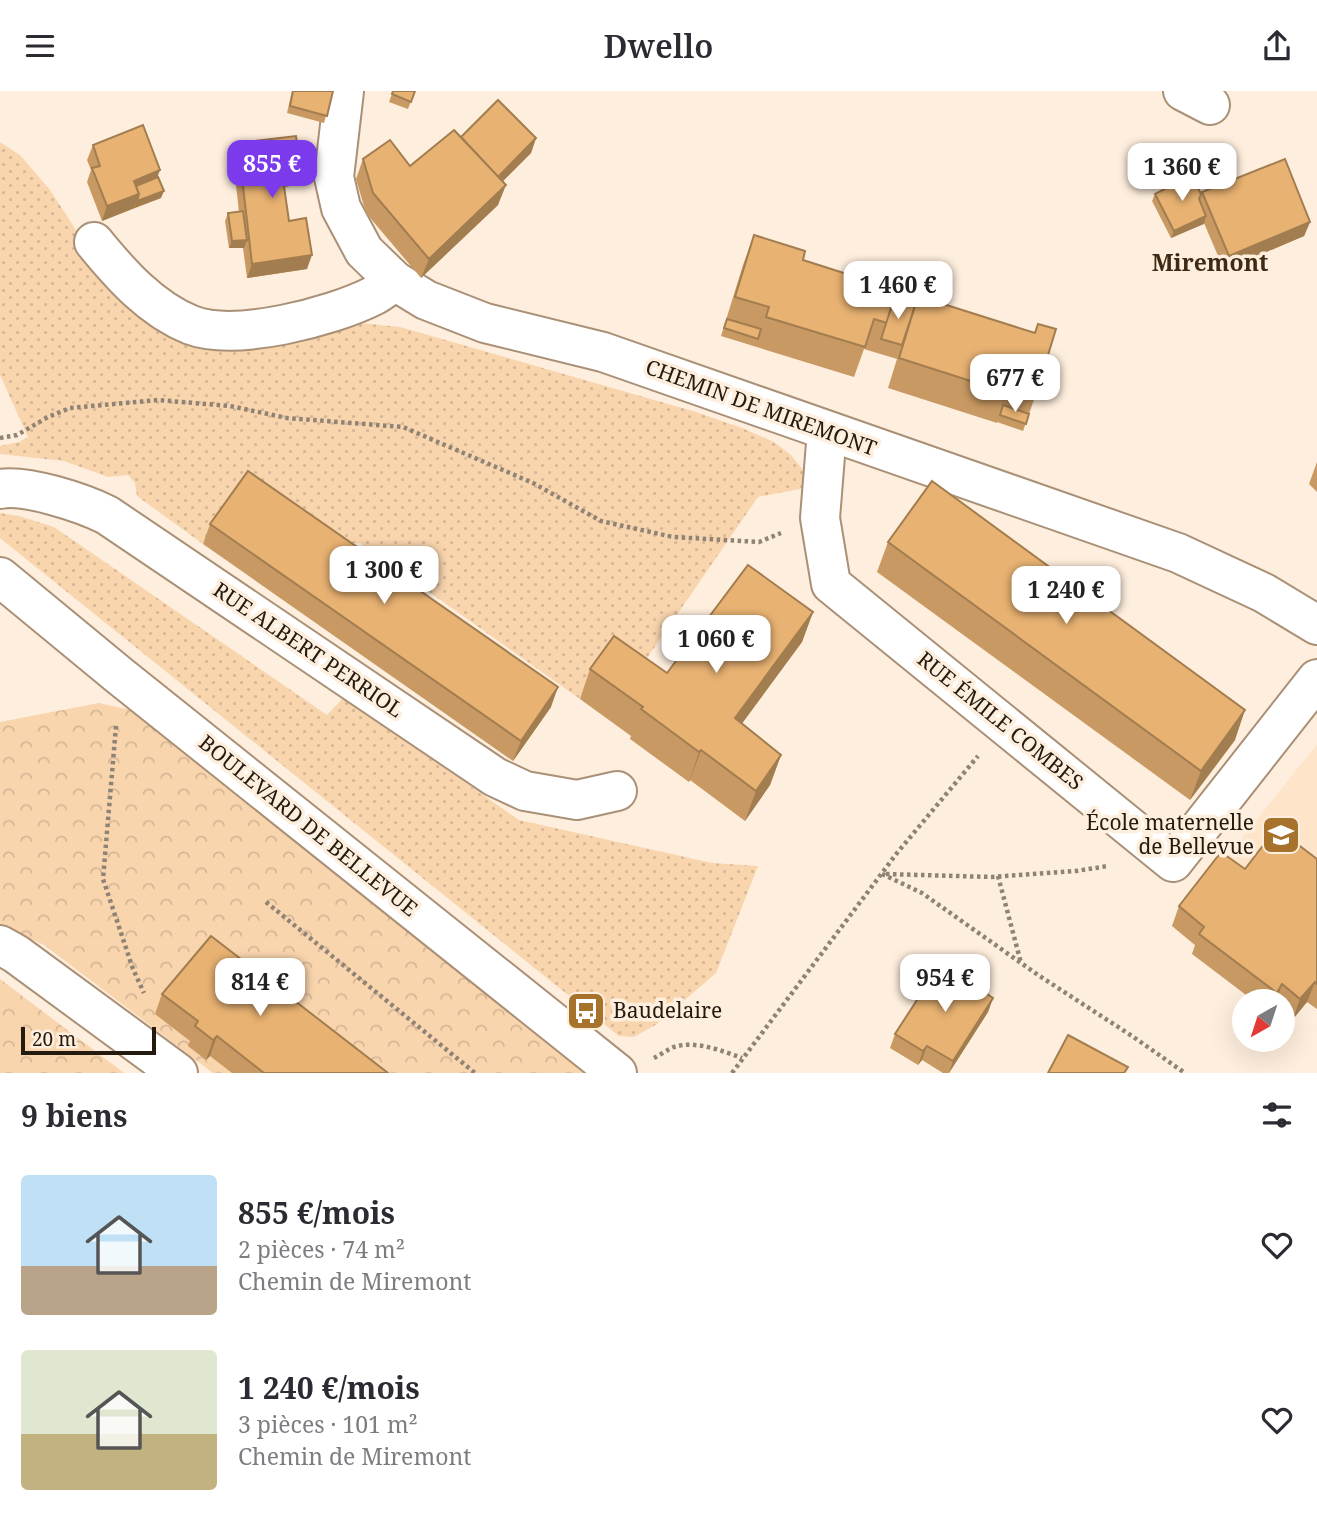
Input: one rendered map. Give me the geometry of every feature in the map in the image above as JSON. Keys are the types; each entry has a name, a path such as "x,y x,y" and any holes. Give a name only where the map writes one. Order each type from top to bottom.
{"street":[{"name":"CHEMIN DE MIREMONT","path":"344,91 334,177 341,208 364,251 395,281 426,300 485,323 603,352 1178,553 1264,593 1317,625"},
{"path":"94,242 116,269 169,314 192,325 217,331 283,325 339,310 375,295 395,281"},
{"name":"RUE ÉMILE COMBES","path":"827,431 820,518 831,584 1173,862"},
{"name":"RUE ALBERT PERRIOL","path":"0,489 41,493 90,506 107,515 505,782 525,791 577,800 617,791"},
{"name":"BOULEVARD DE BELLEVUE","path":"0,577 120,676 632,1068"},
{"path":"1173,862 1317,679"},
{"path":"0,946 16,954 178,1073"}],"path":[{"path":"0,438 18,435 48,417 70,408 158,400 230,406 287,418 403,427 533,483 601,521 673,537 759,542 820,518"},
{"path":"120,676 103,879 133,969 149,1003"},
{"path":"732,1073 882,874 1004,725"},
{"path":"882,874 998,876 1076,871 1119,864 1173,862"},
{"path":"882,874 922,893 1185,1073"},
{"path":"998,876 1021,963"},
{"path":"266,902 475,1073"},
{"path":"632,1068 676,1046 722,1050 742,1058"}],"shaded area":[{"name":"École maternelle de Bellevue","path":"1317,744 1317,1009 1307,1002 1295,1017 1295,989 1238,989 1192,953 1196,947 1172,926"}],"green space":[{"path":"0,142 20,155 50,190 96,261 125,291 299,332 361,323 400,327 696,412 774,442 791,455 803,470 805,488 758,497 632,680 605,663 580,699 360,543 348,544 245,481 203,544 137,496 135,483 128,475 108,477 64,461 0,454 0,446 28,437 0,375"},
{"path":"0,513 54,527 327,715 343,698 519,820 712,863 758,866 716,973 657,1024 634,1037 619,1036 0,538"},
{"path":"99,703 140,712 588,1073 213,1073 44,945 0,925 0,722"},
{"path":"0,979 124,1073 0,1073"}],"building":[{"path":"293,91 333,91 327,116 290,106"},
{"path":"393,91 415,91 411,102 392,94"},
{"path":"498,100 536,138 498,177 461,137"},
{"path":"143,125 160,170 134,181 139,194 107,206 92,168 100,166 93,145"},
{"path":"454,130 506,185 429,259 373,193 363,159 390,140 410,166"},
{"path":"296,136 301,171 282,173 289,221 306,218 312,255 252,264 238,143"},
{"path":"1285,159 1310,222 1229,256 1202,192"},
{"path":"1192,175 1201,194 1199,199 1206,216 1174,231 1155,194"},
{"path":"158,177 164,191 137,201 139,194 136,186"},
{"path":"243,211 247,240 232,241 228,213"},
{"path":"754,235 805,251 803,260 897,290 887,323 874,319 865,347 766,317 769,307 735,297"},
{"path":"895,296 916,303 902,345 881,339"},
{"path":"918,296 1035,333 1038,324 1056,329 1037,391 1011,383 1008,393 899,358"},
{"path":"727,319 761,329 758,339 724,328"},
{"path":"1003,405 1029,414 1026,424 1000,415"},
{"path":"248,471 558,687 521,741 210,524"},
{"path":"932,481 1245,710 1201,771 888,542"},
{"path":"748,565 813,612 735,718 781,755 756,791 701,750 699,752 590,669 614,636 667,673"},
{"name":"École maternelle de Bellevue","path":"1284,834 1317,859 1317,984 1315,982 1300,999 1295,995 1295,989 1288,989 1282,984 1279,989 1272,989 1199,934 1204,927 1179,906 1221,852 1245,869 1268,839"},
{"path":"211,936 388,1073 264,1073 217,1036 213,1040 195,1026 198,1021 162,994"},
{"path":"941,963 993,998 953,1061 927,1046 923,1051 895,1034"},
{"path":"1068,1035 1128,1067 1124,1073 1048,1073"}],"place":[{"name":"École maternelle de Bellevue","path":"1281,835"},
{"name":"Baudelaire","path":"586,1011"}],"district":[{"name":"Miremont","path":"1210,263"}]}
